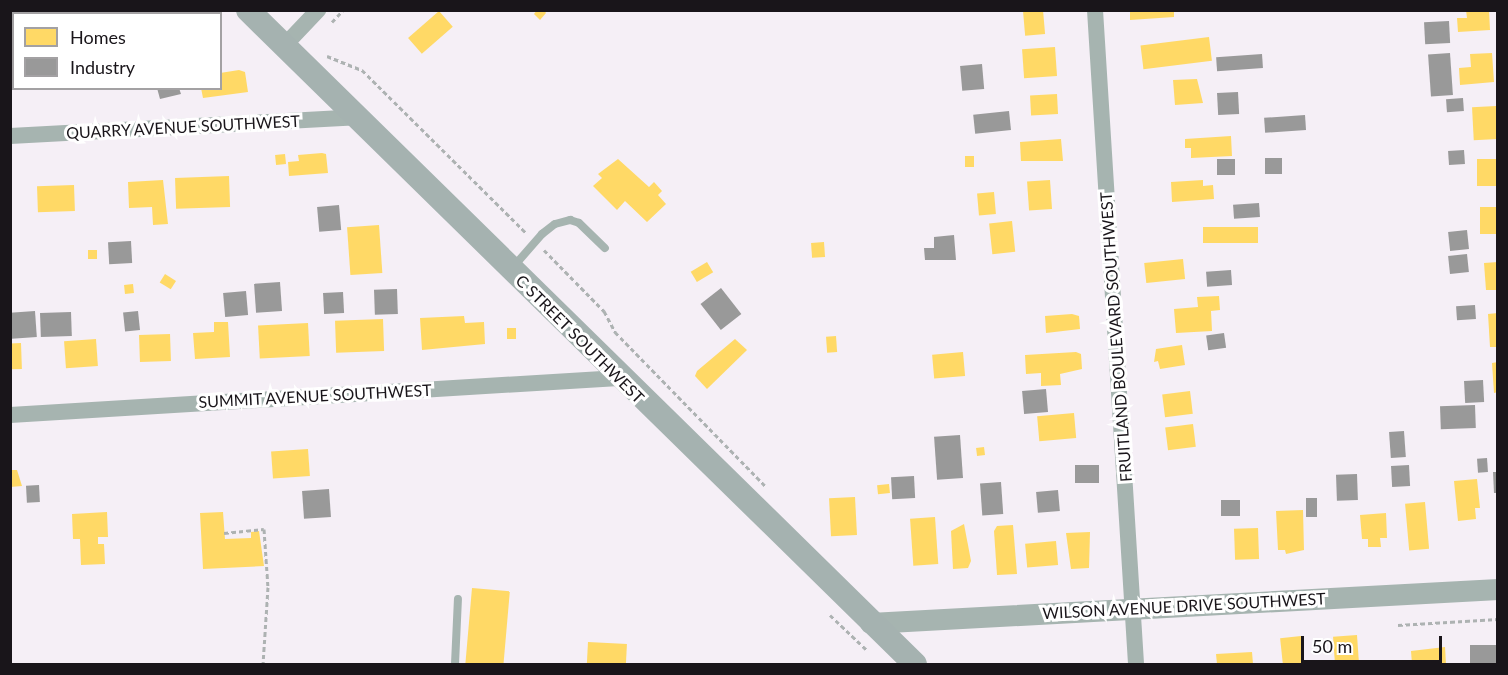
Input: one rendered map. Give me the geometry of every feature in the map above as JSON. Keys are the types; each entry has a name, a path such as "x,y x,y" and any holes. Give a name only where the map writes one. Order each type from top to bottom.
{"main road":[{"name":"C STREET SOUTHWEST","path":"248,10 619,378 915,664"}],"street":[{"path":"284,46 318,10"},
{"name":"FRUITLAND BOULEVARD SOUTHWEST","path":"1095,10 1137,664"},
{"name":"QUARRY AVENUE SOUTHWEST","path":"10,136 356,117"},
{"name":"SUMMIT AVENUE SOUTHWEST","path":"10,415 619,378"},
{"name":"WILSON AVENUE DRIVE SOUTHWEST","path":"870,623 1497,589"}],"lane":[{"path":"510,270 555,224 570,220 579,223 605,248"},
{"path":"455,664 458,599"}],"path":[{"path":"327,27 343,10"},
{"path":"319,53 362,70 604,311 615,332 765,484 770,494"},
{"path":"224,533 264,529 267,587 263,664"},
{"path":"830,615 876,657"},
{"path":"1398,625 1497,619"}],"building: Homes":[{"path":"122,10 163,10 163,12 122,12"},
{"path":"537,10 544,10 546,13 540,20 534,14"},
{"path":"1043,10 1045,34 1025,36 1023,12"},
{"path":"1130,10 1174,10 1174,17 1130,20"},
{"path":"1466,10 1489,10 1490,30 1458,32 1457,18 1467,18"},
{"path":"439,11 453,27 422,54 408,38"},
{"path":"1209,37 1212,61 1143,69 1141,45"},
{"path":"1055,47 1057,76 1024,78 1022,49"},
{"path":"1492,53 1494,82 1460,85 1459,68 1471,67 1470,54"},
{"path":"239,70 245,72 248,92 203,98 201,90 222,90 222,73"},
{"path":"1197,79 1203,103 1175,105 1173,80"},
{"path":"1057,94 1058,114 1031,115 1030,95"},
{"path":"1496,106 1498,139 1474,140 1472,107"},
{"path":"1231,136 1232,156 1191,158 1191,148 1185,148 1185,139"},
{"path":"1061,139 1063,161 1021,161 1020,142"},
{"path":"285,154 286,164 276,165 275,155"},
{"path":"326,154 328,173 289,176 288,162 299,161 298,155"},
{"path":"965,156 974,156 974,167 965,167"},
{"path":"618,159 649,187 654,182 662,191 658,195 666,204 647,222 625,201 617,210 593,186 602,178 598,174"},
{"path":"1477,159 1498,159 1498,186 1477,186"},
{"path":"229,176 230,207 176,209 175,178"},
{"path":"163,180 168,224 153,225 152,207 129,208 128,182"},
{"path":"1050,180 1052,209 1029,211 1027,182"},
{"path":"1203,180 1203,186 1213,185 1214,199 1172,202 1171,182"},
{"path":"74,185 75,211 38,212 37,186"},
{"path":"994,192 996,214 979,215 977,193"},
{"path":"1480,207 1498,207 1498,234 1480,234"},
{"path":"1012,221 1015,252 992,254 989,223"},
{"path":"379,225 382,273 350,275 347,227"},
{"path":"1203,227 1258,227 1258,243 1203,243"},
{"path":"824,242 825,257 812,258 811,243"},
{"path":"88,250 97,250 97,259 88,259"},
{"path":"1183,259 1185,279 1146,283 1144,263"},
{"path":"707,262 713,272 697,282 691,272"},
{"path":"1498,262 1498,290 1486,290 1484,263"},
{"path":"165,274 176,281 171,289 160,282"},
{"path":"133,284 134,293 125,294 124,285"},
{"path":"1219,296 1220,310 1211,311 1212,331 1176,333 1174,309 1198,307 1197,297"},
{"path":"1498,313 1498,347 1490,347 1488,314"},
{"path":"1072,314 1079,316 1080,329 1046,333 1045,316"},
{"path":"464,316 465,323 484,322 485,344 422,350 420,318"},
{"path":"383,319 384,351 336,353 335,321"},
{"path":"214,322 228,322 230,357 195,359 193,333 214,332"},
{"path":"308,323 310,356 260,359 258,326"},
{"path":"507,328 516,328 516,339 507,339"},
{"path":"170,334 171,361 140,362 139,335"},
{"path":"836,336 837,352 827,353 826,337"},
{"path":"96,339 98,366 66,368 64,341"},
{"path":"735,339 747,350 707,389 695,376 697,371"},
{"path":"10,343 21,343 22,369 11,369"},
{"path":"1182,345 1185,365 1160,369 1158,361 1154,362 1156,349"},
{"path":"963,352 965,376 934,379 932,355"},
{"path":"1076,352 1081,354 1082,369 1060,374 1061,385 1041,386 1041,373 1026,374 1025,355"},
{"path":"1498,362 1498,392 1494,393 1492,363"},
{"path":"1190,391 1193,414 1165,417 1162,394"},
{"path":"1074,413 1076,438 1039,441 1037,416"},
{"path":"1193,424 1196,447 1168,450 1165,427"},
{"path":"984,447 985,455 977,456 976,448"},
{"path":"308,449 310,476 273,479 271,452"},
{"path":"10,470 17,470 22,486 10,487"},
{"path":"1477,479 1480,508 1475,508 1476,519 1458,521 1454,481"},
{"path":"889,484 890,493 878,494 877,485"},
{"path":"855,497 857,535 831,536 829,498"},
{"path":"1425,502 1429,549 1409,551 1405,504"},
{"path":"1303,510 1304,550 1286,554 1285,550 1278,550 1276,511"},
{"path":"107,512 108,537 98,537 98,544 104,544 105,564 81,565 80,539 73,539 72,514"},
{"path":"223,512 225,539 251,538 251,532 259,531 264,566 203,569 200,513"},
{"path":"1386,513 1387,538 1380,538 1381,547 1368,547 1368,539 1362,539 1360,515"},
{"path":"935,517 938,564 913,566 910,519"},
{"path":"964,524 971,561 968,568 953,569 951,531"},
{"path":"1013,525 1017,574 997,575 994,531 997,526"},
{"path":"1258,528 1259,559 1235,560 1234,529"},
{"path":"1090,532 1089,568 1071,569 1066,533"},
{"path":"1056,541 1058,565 1027,568 1025,544"},
{"path":"472,588 510,591 503,664 465,664"},
{"path":"1357,635 1359,664 1335,664 1333,637"},
{"path":"1301,636 1304,664 1283,664 1280,638"},
{"path":"588,642 627,644 626,664 587,664"},
{"path":"1445,647 1446,664 1412,664 1411,651"},
{"path":"1252,652 1253,664 1217,664 1216,654"}],"building: Industry":[{"path":"88,10 112,10 110,12"},
{"path":"1449,21 1450,43 1425,44 1424,22"},
{"path":"1450,53 1453,95 1431,96 1428,55"},
{"path":"1262,54 1263,68 1217,71 1216,57"},
{"path":"982,64 984,89 962,91 960,66"},
{"path":"158,90 180,90 181,94 160,99"},
{"path":"1238,92 1239,114 1218,115 1217,93"},
{"path":"1463,98 1464,111 1447,112 1446,99"},
{"path":"1009,111 1011,130 975,134 973,115"},
{"path":"1305,115 1306,130 1265,133 1264,118"},
{"path":"1464,150 1465,164 1449,165 1448,151"},
{"path":"1265,158 1282,158 1282,174 1265,174"},
{"path":"1217,159 1235,159 1235,175 1217,175"},
{"path":"1259,203 1260,217 1234,219 1233,205"},
{"path":"339,205 341,230 319,232 317,207"},
{"path":"1467,230 1469,249 1450,251 1448,232"},
{"path":"954,235 956,260 925,260 924,248 934,248 934,237"},
{"path":"131,241 132,263 109,264 108,242"},
{"path":"1467,254 1469,272 1450,274 1448,256"},
{"path":"1231,270 1232,285 1207,287 1206,272"},
{"path":"280,282 282,311 256,313 254,284"},
{"path":"721,288 741,314 721,330 701,304"},
{"path":"397,289 398,314 375,315 374,290"},
{"path":"246,291 248,315 225,317 223,293"},
{"path":"343,292 344,313 324,314 323,293"},
{"path":"1475,305 1476,319 1457,320 1456,306"},
{"path":"35,311 37,337 12,339 10,313"},
{"path":"138,311 140,330 125,331 123,313"},
{"path":"71,312 72,336 41,337 40,313"},
{"path":"1224,333 1226,348 1208,350 1206,336"},
{"path":"1483,380 1484,402 1465,403 1464,381"},
{"path":"1046,389 1048,412 1024,414 1022,391"},
{"path":"1475,405 1476,428 1441,429 1440,406"},
{"path":"1404,431 1406,457 1391,458 1389,432"},
{"path":"960,435 963,478 937,480 934,437"},
{"path":"1487,458 1488,472 1478,473 1477,459"},
{"path":"1075,465 1099,465 1099,483 1075,483"},
{"path":"1409,465 1410,486 1392,487 1391,466"},
{"path":"1493,472 1498,472 1498,493 1494,493"},
{"path":"1357,474 1358,500 1337,501 1336,475"},
{"path":"914,476 915,498 892,499 891,477"},
{"path":"1001,482 1003,514 982,515 980,483"},
{"path":"39,485 40,502 27,503 26,486"},
{"path":"329,489 331,517 304,519 302,491"},
{"path":"1058,490 1060,511 1038,513 1036,492"},
{"path":"1306,498 1317,498 1317,517 1306,517"},
{"path":"1221,500 1240,500 1240,516 1221,516"},
{"path":"1470,645 1498,645 1498,664 1470,664"}]}
